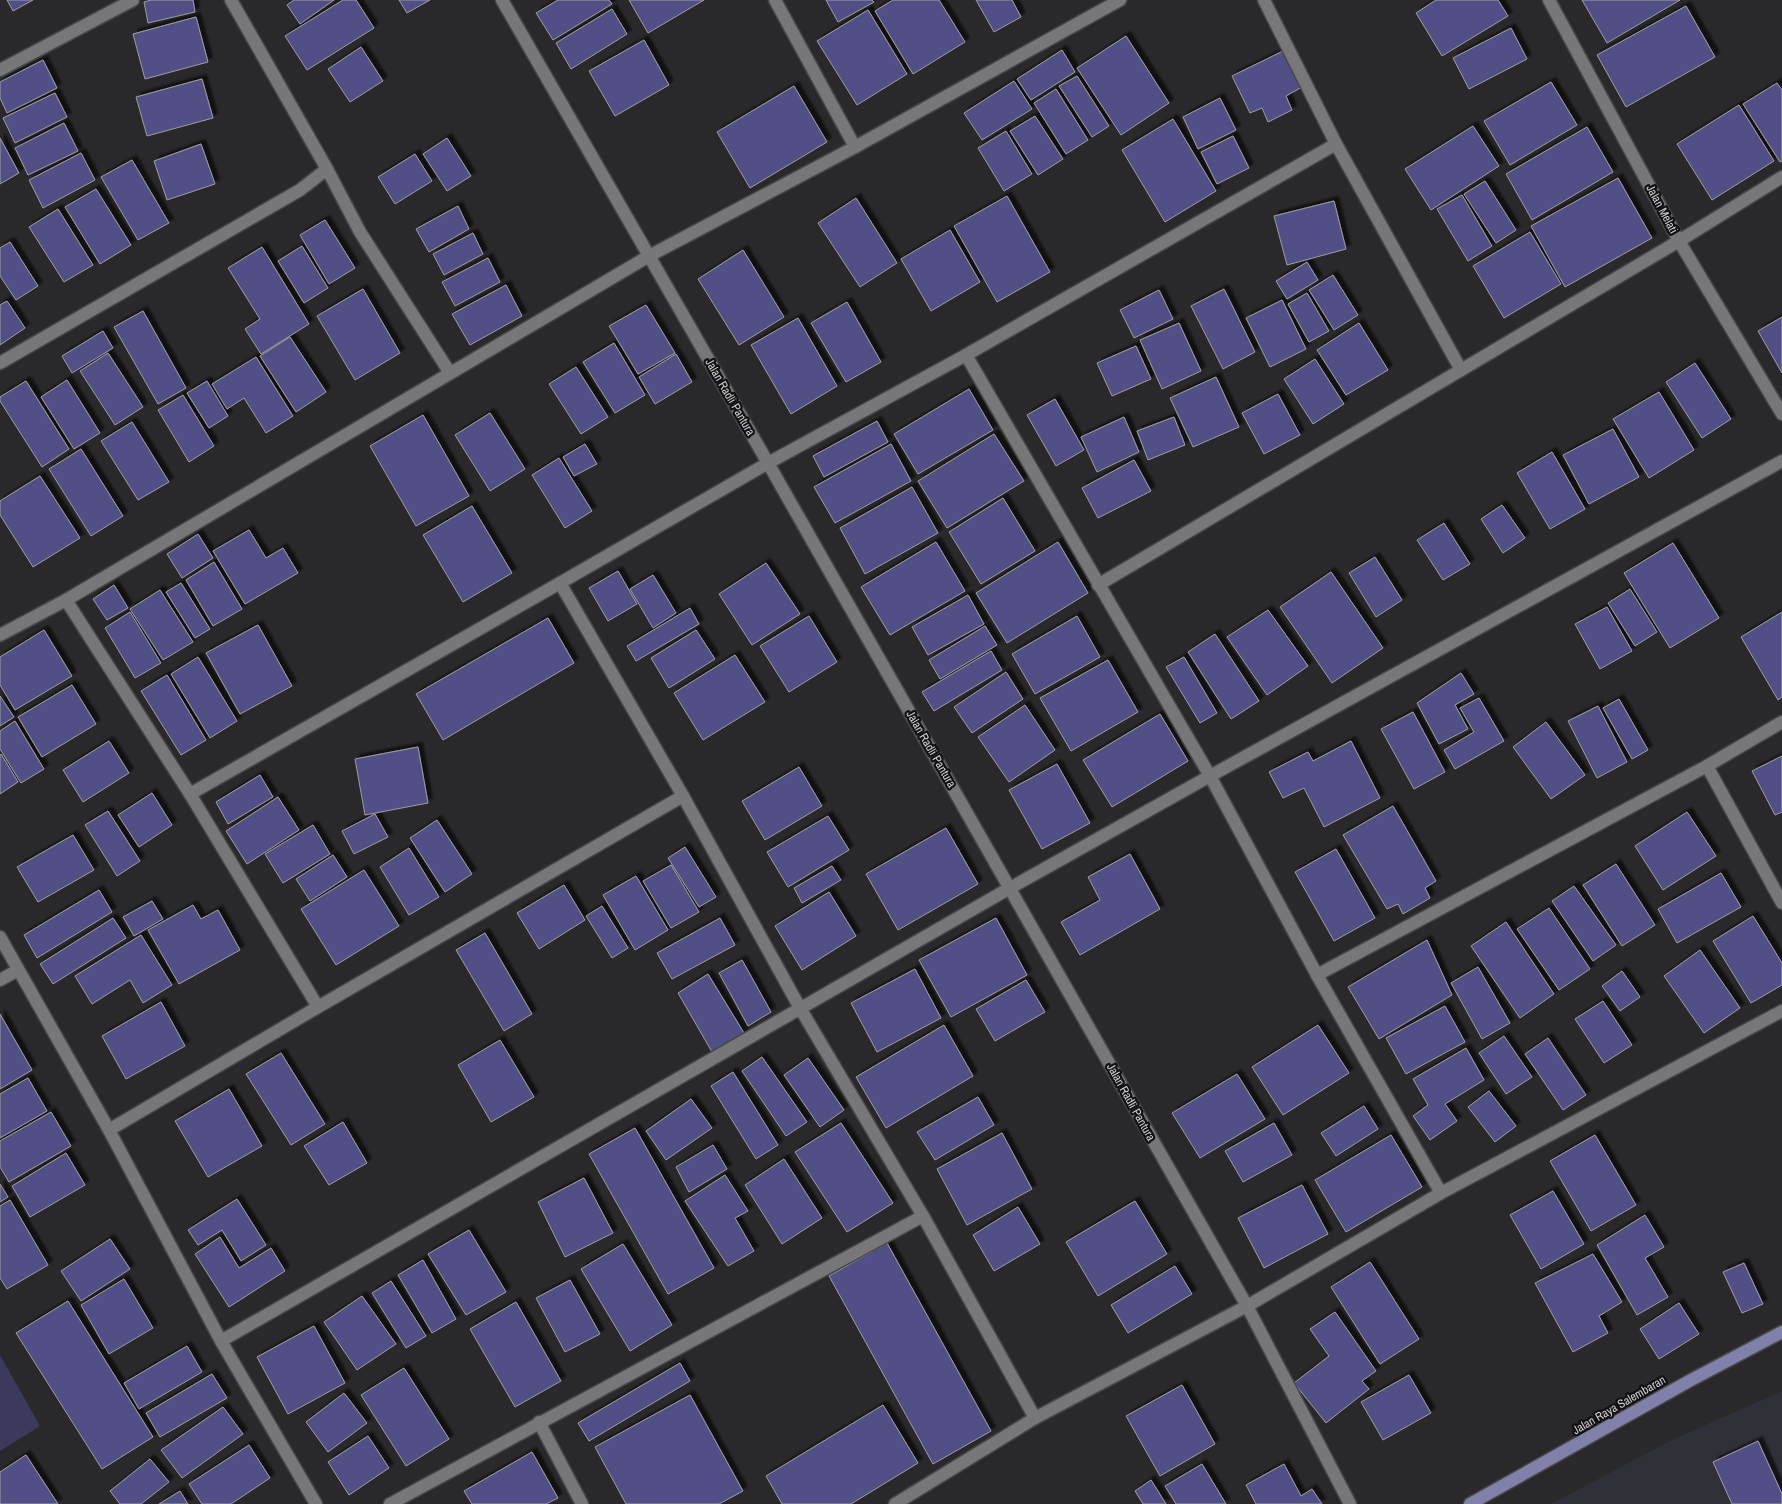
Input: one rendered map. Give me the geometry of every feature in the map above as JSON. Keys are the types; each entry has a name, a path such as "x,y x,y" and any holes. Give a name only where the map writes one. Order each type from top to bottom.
{"main road":[{"name":"Jalan Raya Salembaran","path":"1470,1504 1691,1380 1782,1332"}],"street":[{"path":"0,70 133,0"},
{"path":"231,0 360,232 450,373"},
{"name":"Jalan Radli Pantura","path":"502,0 768,463 1247,1306 1350,1504"},
{"path":"775,0 855,147"},
{"path":"0,635 66,600 649,256 855,147 1120,0"},
{"path":"1264,0 1336,144 1461,370"},
{"name":"Jalan Melati","path":"1549,0 1679,240 1782,414"},
{"path":"190,794 768,463 966,355 1336,144"},
{"path":"0,363 300,190 326,169"},
{"path":"1098,585 1782,177"},
{"path":"966,355 1210,776 1317,975 1441,1193"},
{"path":"221,1341 1010,888 1782,460"},
{"path":"560,583 683,796 800,1008 923,1216 1035,1418"},
{"path":"66,600 190,794 318,1007"},
{"path":"1317,975 1707,766 1782,722"},
{"path":"1707,766 1782,903"},
{"path":"109,1130 683,796"},
{"path":"0,937 109,1130 221,1341 316,1504"},
{"path":"0,980 18,970"},
{"path":"894,1504 1035,1418 1247,1306 1441,1193 1782,1011"},
{"path":"390,1504 923,1216"},
{"path":"539,1422 582,1504"}],"shaded area":[{"path":"0,1355 40,1426 0,1451"},
{"path":"1782,1391 1782,1504 1551,1504 1674,1439"}],"building":[{"path":"7,0 33,0 13,11"},
{"path":"151,0 193,0 195,12 148,23 144,2"},
{"path":"294,0 334,0 300,24 287,5"},
{"path":"343,0 356,0 374,28 307,70 285,36"},
{"path":"399,0 430,0 407,13"},
{"path":"558,0 609,0 612,4 553,40 536,13"},
{"path":"629,0 704,0 648,33"},
{"path":"826,0 872,0 874,2 838,22"},
{"path":"893,0 939,0 965,42 913,74 875,11"},
{"path":"976,0 1012,0 1021,17 994,32"},
{"path":"1436,0 1498,0 1508,16 1442,56 1416,13"},
{"path":"1582,0 1680,0 1607,43"},
{"path":"1686,6 1715,57 1626,107 1597,55"},
{"path":"612,9 627,34 571,69 556,43"},
{"path":"868,10 907,74 857,105 817,41"},
{"path":"196,17 208,62 145,79 133,34"},
{"path":"1511,28 1527,59 1469,89 1453,58"},
{"path":"1126,36 1169,103 1121,135 1077,68"},
{"path":"644,40 669,85 615,116 589,71"},
{"path":"361,47 383,81 350,102 328,69"},
{"path":"1062,50 1075,72 1031,100 1017,79"},
{"path":"1283,51 1302,87 1286,96 1292,110 1268,122 1262,108 1250,113 1232,76"},
{"path":"43,60 57,88 7,113 0,98 0,82"},
{"path":"1077,76 1109,126 1092,137 1059,86"},
{"path":"202,79 213,118 147,136 136,97"},
{"path":"1014,81 1032,109 982,140 964,113"},
{"path":"1551,82 1577,125 1510,165 1484,121"},
{"path":"1777,83 1782,90 1782,161 1780,162 1743,104"},
{"path":"794,86 827,142 750,188 717,132"},
{"path":"1056,89 1088,140 1066,154 1034,103"},
{"path":"55,93 67,117 15,143 3,118"},
{"path":"1220,98 1236,130 1198,149 1183,117"},
{"path":"1739,105 1774,161 1712,200 1677,144"},
{"path":"1035,116 1063,159 1038,175 1010,131"},
{"path":"1173,119 1216,191 1165,222 1122,150"},
{"path":"64,123 78,151 28,175 15,148"},
{"path":"1473,126 1499,166 1431,210 1405,169"},
{"path":"1587,127 1613,172 1532,220 1506,174"},
{"path":"1006,131 1032,174 1004,191 978,148"},
{"path":"1233,136 1249,168 1217,184 1201,152"},
{"path":"0,138 19,173 0,184"},
{"path":"447,138 471,176 447,191 423,154"},
{"path":"201,144 215,184 167,200 154,161"},
{"path":"81,153 95,180 43,208 29,180"},
{"path":"415,154 432,181 395,204 378,177"},
{"path":"132,160 169,223 138,240 101,177"},
{"path":"1618,178 1652,238 1565,287 1531,226"},
{"path":"1485,181 1516,230 1496,243 1464,194"},
{"path":"96,189 131,245 100,264 65,207"},
{"path":"1462,195 1492,246 1468,261 1437,209"},
{"path":"1007,196 1050,272 997,302 954,226"},
{"path":"856,198 897,263 860,287 818,223"},
{"path":"1334,201 1346,249 1287,265 1274,216"},
{"path":"458,206 469,229 429,252 416,229"},
{"path":"58,209 93,265 64,282 29,227"},
{"path":"325,220 355,268 329,284 300,235"},
{"path":"950,230 980,282 931,311 901,259"},
{"path":"1530,232 1561,284 1504,318 1473,266"},
{"path":"473,233 483,254 444,275 433,254"},
{"path":"10,242 38,286 16,300 0,276 0,248"},
{"path":"302,246 328,288 304,303 278,261"},
{"path":"262,247 309,324 261,354 245,329 260,319 228,268"},
{"path":"743,250 784,317 739,345 698,279"},
{"path":"488,258 500,282 455,306 442,282"},
{"path":"1307,262 1318,280 1287,299 1276,281"},
{"path":"1333,275 1358,315 1334,330 1309,290"},
{"path":"506,285 522,316 470,345 452,314"},
{"path":"363,289 400,353 355,380 317,316"},
{"path":"1224,289 1255,352 1223,369 1191,306"},
{"path":"1159,290 1173,319 1134,338 1120,310"},
{"path":"1307,293 1329,331 1309,342 1288,304"},
{"path":"1282,300 1306,349 1270,367 1246,318"},
{"path":"7,301 25,328 0,345 0,305"},
{"path":"847,302 881,362 846,382 811,323"},
{"path":"646,305 675,353 638,374 609,326"},
{"path":"143,311 186,388 158,404 114,327"},
{"path":"1782,317 1782,373 1758,331"},
{"path":"798,318 837,386 791,414 751,345"},
{"path":"1179,323 1201,371 1162,389 1140,340"},
{"path":"1359,323 1388,370 1346,395 1317,350"},
{"path":"103,331 113,348 72,373 62,356"},
{"path":"290,337 326,392 296,412 260,356"},
{"path":"614,343 645,395 615,413 583,362"},
{"path":"1136,346 1151,379 1112,396 1097,363"},
{"path":"108,353 143,407 115,425 80,371"},
{"path":"676,354 692,382 655,404 639,377"},
{"path":"256,357 293,416 266,433 244,398 227,409 212,384"},
{"path":"1315,359 1344,404 1313,424 1284,379"},
{"path":"1695,363 1731,419 1702,438 1666,382"},
{"path":"576,367 608,417 581,434 549,384"},
{"path":"1216,377 1239,427 1193,447 1170,398"},
{"path":"67,380 100,433 74,449 41,397"},
{"path":"26,381 69,449 42,467 0,401 0,397"},
{"path":"207,381 228,416 209,428 187,393"},
{"path":"969,389 993,430 918,474 894,434"},
{"path":"1659,392 1694,450 1649,478 1613,419"},
{"path":"1278,394 1300,435 1264,454 1242,413"},
{"path":"183,395 214,446 189,462 158,410"},
{"path":"1055,399 1084,450 1056,466 1027,415"},
{"path":"490,413 525,469 490,491 455,435"},
{"path":"423,415 469,496 416,526 370,446"},
{"path":"1124,417 1139,452 1097,472 1081,437"},
{"path":"1174,417 1185,445 1148,460 1137,431"},
{"path":"877,421 888,442 824,477 813,456"},
{"path":"132,422 169,482 138,500 101,441"},
{"path":"1613,429 1639,477 1589,504 1563,455"},
{"path":"994,434 1024,481 947,528 918,481"},
{"path":"585,444 597,464 574,476 563,457"},
{"path":"891,444 911,481 835,523 814,487"},
{"path":"81,449 123,516 91,536 49,469"},
{"path":"1552,452 1585,509 1550,529 1517,473"},
{"path":"559,458 592,511 565,528 532,475"},
{"path":"1134,460 1151,491 1098,518 1082,488"},
{"path":"40,476 80,538 33,567 0,515 0,501"},
{"path":"912,487 938,533 865,574 840,528"},
{"path":"1003,498 1035,551 981,584 949,532"},
{"path":"1502,505 1525,538 1503,553 1481,519"},
{"path":"472,506 512,573 463,602 423,535"},
{"path":"1444,523 1470,564 1443,580 1417,540"},
{"path":"249,530 266,558 283,548 298,573 245,604 213,551"},
{"path":"198,534 213,558 182,578 167,554"},
{"path":"936,542 965,591 890,635 861,587"},
{"path":"1058,542 1088,593 1007,643 976,593"},
{"path":"1673,543 1719,618 1670,648 1624,573"},
{"path":"1375,557 1402,600 1376,617 1349,573"},
{"path":"214,562 242,609 213,626 186,580"},
{"path":"766,563 800,614 752,645 719,594"},
{"path":"618,571 637,604 608,621 589,588"},
{"path":"1331,572 1383,648 1332,683 1280,607"},
{"path":"653,575 676,613 653,628 630,589"},
{"path":"181,583 210,629 195,638 166,592"},
{"path":"114,585 128,608 107,620 93,599"},
{"path":"1630,589 1657,632 1635,646 1608,603"},
{"path":"160,590 193,642 163,660 130,609"},
{"path":"968,595 984,624 928,655 912,627"},
{"path":"1607,607 1632,651 1600,669 1575,624"},
{"path":"690,608 699,624 636,661 627,646"},
{"path":"1268,610 1308,666 1267,695 1227,637"},
{"path":"130,612 161,663 135,678 105,628"},
{"path":"1782,612 1782,697 1778,700 1741,637"},
{"path":"809,616 837,662 789,692 760,646"},
{"path":"1077,616 1100,657 1035,694 1012,654"},
{"path":"548,618 574,663 443,740 416,694"},
{"path":"258,625 292,686 240,714 206,653"},
{"path":"985,626 997,645 940,679 929,660"},
{"path":"44,630 72,676 15,710 0,685 0,657"},
{"path":"696,630 715,659 669,688 651,658"},
{"path":"1215,634 1259,701 1231,719 1188,652"},
{"path":"991,651 1002,670 934,711 922,692"},
{"path":"735,655 765,702 703,740 674,693"},
{"path":"198,657 237,721 210,738 171,674"},
{"path":"1184,657 1217,713 1200,723 1166,667"},
{"path":"1108,660 1138,712 1071,751 1040,698"},
{"path":"1006,672 1023,699 972,733 954,707"},
{"path":"1461,673 1474,694 1455,705 1468,729 1439,744 1417,703"},
{"path":"167,675 206,740 181,755 141,691"},
{"path":"72,685 96,724 42,757 18,717"},
{"path":"0,696 14,717 0,726"},
{"path":"1479,698 1504,741 1455,769 1444,750 1474,732 1460,708"},
{"path":"1619,699 1648,750 1632,759 1603,708"},
{"path":"1025,705 1055,750 1009,782 978,737"},
{"path":"1598,706 1627,762 1597,778 1568,721"},
{"path":"1413,712 1445,772 1414,789 1381,729"},
{"path":"1160,714 1188,761 1112,807 1083,760"},
{"path":"15,721 44,769 21,783 0,749 0,731"},
{"path":"1546,722 1585,775 1551,799 1513,747"},
{"path":"109,741 129,773 83,802 63,770"},
{"path":"1351,741 1380,798 1324,827 1304,788 1283,798 1269,772 1308,752 1313,761"},
{"path":"418,747 428,803 365,815 355,759"},
{"path":"0,755 18,782 0,794"},
{"path":"1782,756 1782,812 1775,815 1752,771"},
{"path":"1057,764 1090,823 1042,849 1009,790"},
{"path":"799,767 822,806 765,840 742,801"},
{"path":"260,775 273,797 228,824 216,802"},
{"path":"152,793 172,825 139,847 118,815"},
{"path":"278,797 299,830 247,864 226,831"},
{"path":"1393,806 1436,881 1425,888 1430,898 1403,914 1398,904 1387,909 1343,835"},
{"path":"108,811 140,861 117,876 85,825"},
{"path":"1687,812 1716,856 1663,890 1635,846"},
{"path":"375,814 388,837 354,854 342,831"},
{"path":"828,816 849,850 788,887 767,852"},
{"path":"437,820 472,874 445,892 410,838"},
{"path":"313,825 330,854 283,883 265,854"},
{"path":"946,828 978,884 898,930 866,874"},
{"path":"73,835 94,870 38,902 17,867"},
{"path":"685,847 716,897 699,907 668,858"},
{"path":"409,848 439,897 409,915 380,867"},
{"path":"1336,849 1375,918 1334,941 1295,872"},
{"path":"1130,854 1160,909 1080,955 1061,922 1100,900 1088,877"},
{"path":"333,855 347,877 310,901 296,879"},
{"path":"1616,864 1655,925 1622,946 1583,885"},
{"path":"671,865 699,912 671,928 643,881"},
{"path":"832,866 841,880 802,903 794,888"},
{"path":"364,870 399,926 336,965 301,909"},
{"path":"1721,873 1741,907 1677,943 1658,909"},
{"path":"636,876 668,930 635,950 603,895"},
{"path":"564,885 585,920 539,949 517,913"},
{"path":"1574,886 1616,945 1593,961 1552,901"},
{"path":"99,890 112,912 37,958 24,935"},
{"path":"829,892 856,936 802,970 775,926"},
{"path":"152,901 163,919 134,936 123,917"},
{"path":"193,905 201,919 218,910 240,950 179,984 148,930"},
{"path":"602,906 628,948 612,958 586,916"},
{"path":"1549,908 1590,969 1559,990 1517,929"},
{"path":"1753,916 1782,963 1782,985 1751,1003 1713,941"},
{"path":"113,918 126,938 53,984 40,964"},
{"path":"720,918 735,945 672,979 657,953"},
{"path":"996,918 1027,975 951,1017 919,960"},
{"path":"1506,922 1554,994 1520,1018 1471,946"},
{"path":"485,933 532,1014 504,1031 456,950"},
{"path":"141,935 172,985 143,1003 130,980 92,1004 75,976"},
{"path":"1427,940 1452,995 1379,1039 1348,987"},
{"path":"1700,950 1740,1008 1704,1033 1664,976"},
{"path":"742,960 771,1012 748,1026 719,973"},
{"path":"1478,967 1510,1023 1482,1039 1451,983"},
{"path":"915,969 941,1018 877,1052 851,1003"},
{"path":"1622,971 1640,997 1620,1011 1602,986"},
{"path":"708,974 744,1033 712,1052 678,993"},
{"path":"1026,980 1045,1012 995,1041 976,1009"},
{"path":"1603,1001 1632,1045 1604,1063 1575,1019"},
{"path":"161,1002 185,1046 126,1079 102,1036"},
{"path":"1445,1006 1465,1042 1406,1074 1386,1038"},
{"path":"0,1014 32,1070 0,1089"},
{"path":"944,1025 973,1076 886,1128 856,1077"},
{"path":"1318,1025 1349,1073 1283,1115 1252,1067"},
{"path":"1504,1036 1532,1077 1506,1094 1479,1053"},
{"path":"1548,1038 1586,1095 1563,1110 1525,1054"},
{"path":"500,1040 534,1097 491,1122 458,1065"},
{"path":"1466,1048 1484,1080 1445,1104 1457,1121 1430,1140 1413,1116 1428,1105 1413,1079"},
{"path":"281,1053 325,1124 291,1145 246,1074"},
{"path":"762,1057 807,1122 786,1136 742,1071"},
{"path":"808,1058 844,1110 820,1127 784,1075"},
{"path":"733,1072 778,1145 756,1159 711,1086"},
{"path":"1237,1074 1265,1119 1200,1158 1172,1113"},
{"path":"28,1078 47,1111 0,1138 0,1094"},
{"path":"229,1089 262,1146 208,1177 175,1121"},
{"path":"1489,1091 1516,1126 1495,1142 1468,1107"},
{"path":"978,1097 994,1125 935,1160 917,1132"},
{"path":"691,1099 712,1128 666,1160 646,1131"},
{"path":"1364,1106 1378,1129 1336,1156 1321,1133"},
{"path":"51,1112 71,1146 9,1182 0,1167 0,1141"},
{"path":"343,1122 367,1163 329,1185 304,1146"},
{"path":"841,1123 893,1203 847,1232 795,1152"},
{"path":"1274,1123 1292,1155 1243,1182 1225,1151"},
{"path":"635,1128 714,1268 668,1294 589,1154"},
{"path":"1002,1133 1032,1189 967,1225 937,1169"},
{"path":"1391,1135 1422,1187 1346,1232 1315,1180"},
{"path":"1595,1135 1636,1205 1591,1231 1550,1161"},
{"path":"713,1145 727,1169 689,1192 676,1167"},
{"path":"66,1153 85,1185 30,1217 12,1186"},
{"path":"784,1159 822,1218 782,1244 745,1185"},
{"path":"725,1175 748,1211 735,1218 754,1251 728,1266 685,1201"},
{"path":"584,1178 613,1233 565,1257 538,1202"},
{"path":"0,1184 8,1197 0,1202"},
{"path":"1302,1185 1328,1234 1264,1268 1238,1218"},
{"path":"1553,1191 1584,1244 1541,1269 1510,1215"},
{"path":"237,1199 266,1245 241,1261 222,1230 198,1245 188,1230"},
{"path":"10,1200 48,1265 7,1289 0,1278 0,1206"},
{"path":"1135,1201 1167,1254 1098,1296 1066,1242"},
{"path":"1018,1207 1040,1244 994,1271 973,1235"},
{"path":"1645,1215 1664,1247 1645,1258 1668,1297 1637,1315 1597,1245"},
{"path":"469,1230 506,1292 466,1315 428,1254"},
{"path":"220,1237 239,1268 271,1248 285,1271 229,1307 195,1254"},
{"path":"110,1239 130,1269 81,1301 61,1271"},
{"path":"887,1243 991,1431 933,1464 829,1276"},
{"path":"623,1244 672,1325 630,1351 581,1269"},
{"path":"1593,1254 1622,1302 1599,1316 1608,1333 1573,1352 1535,1283"},
{"path":"423,1260 456,1319 432,1333 398,1275"},
{"path":"1370,1262 1419,1339 1380,1364 1331,1287"},
{"path":"1744,1263 1763,1304 1742,1313 1723,1272"},
{"path":"1175,1266 1192,1294 1128,1333 1111,1305"},
{"path":"124,1279 153,1328 109,1354 81,1305"},
{"path":"570,1280 600,1334 565,1352 536,1298"},
{"path":"391,1281 426,1336 406,1348 372,1293"},
{"path":"362,1296 396,1344 357,1370 324,1322"},
{"path":"68,1301 153,1437 102,1469 16,1333"},
{"path":"516,1302 561,1381 515,1407 470,1329"},
{"path":"1679,1303 1699,1334 1659,1359 1640,1329"},
{"path":"1335,1312 1376,1371 1362,1381 1369,1389 1326,1423 1294,1383 1329,1356 1310,1329"},
{"path":"314,1326 345,1383 288,1414 257,1357"},
{"path":"187,1346 202,1372 139,1409 124,1383"},
{"path":"680,1363 690,1381 589,1441 578,1423"},
{"path":"404,1368 449,1439 406,1466 361,1395"},
{"path":"212,1374 227,1398 160,1437 146,1413"},
{"path":"1409,1375 1431,1413 1383,1440 1361,1402"},
{"path":"1182,1385 1215,1444 1160,1476 1126,1416"},
{"path":"344,1393 367,1423 328,1452 306,1422"},
{"path":"690,1395 743,1491 719,1504 626,1504 595,1447"},
{"path":"883,1405 918,1463 851,1504 782,1504 766,1476"},
{"path":"223,1407 243,1434 182,1478 161,1450"},
{"path":"368,1436 389,1468 349,1495 328,1462"},
{"path":"1758,1441 1782,1494 1782,1504 1732,1504 1713,1462"},
{"path":"249,1445 270,1478 231,1504 202,1504 189,1484"},
{"path":"532,1452 558,1498 546,1504 472,1504 464,1491"},
{"path":"26,1455 58,1504 0,1504 0,1472"},
{"path":"150,1459 169,1482 141,1504 120,1504 110,1491"},
{"path":"1202,1464 1226,1504 1176,1504 1165,1486"},
{"path":"1284,1464 1301,1496 1312,1489 1322,1504 1256,1504 1246,1485"},
{"path":"1151,1480 1166,1504 1143,1504 1135,1491"},
{"path":"180,1491 188,1504 159,1504"}]}
